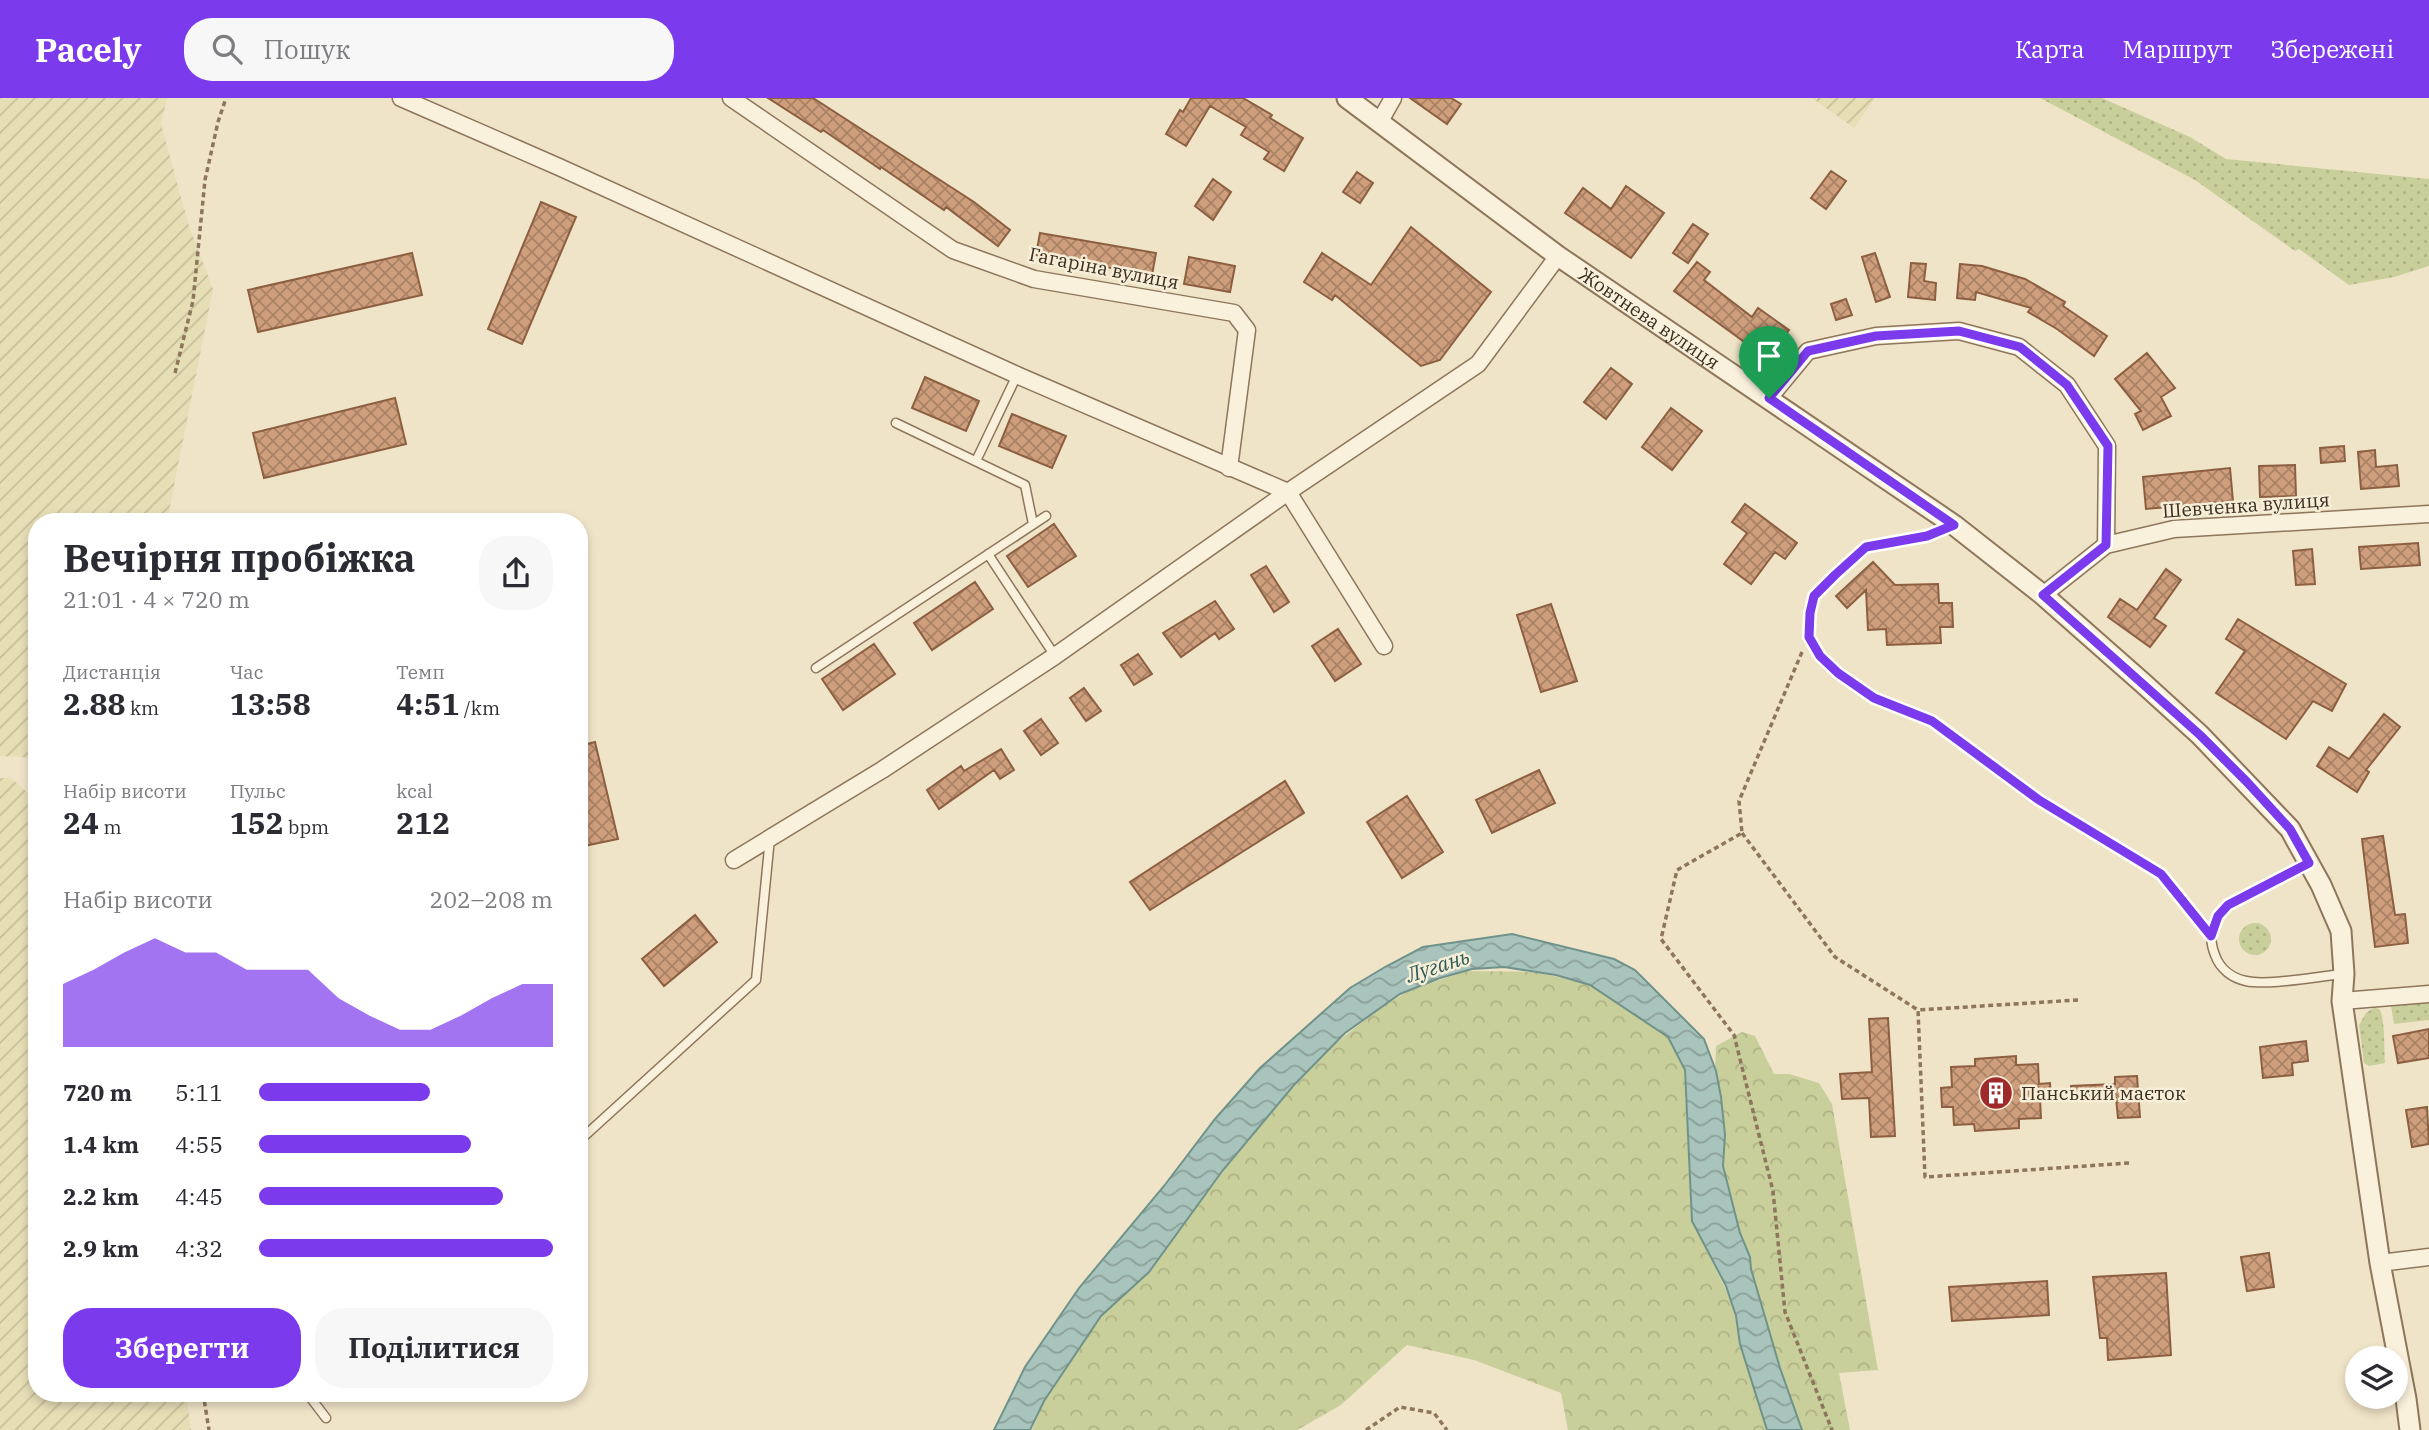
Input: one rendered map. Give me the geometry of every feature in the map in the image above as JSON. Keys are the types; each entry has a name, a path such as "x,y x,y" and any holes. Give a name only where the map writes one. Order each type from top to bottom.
{"street":[{"path":"401,98 1017,375 1288,492 1384,646"},
{"name":"Гагаріна вулиця","path":"731,98 953,250 1034,279 1234,313 1247,331 1229,468"},
{"name":"Жовтнева вулиця","path":"1347,98 1558,256 1954,525 2043,595 2200,735 2290,829 2341,931 2344,974 2342,1001 2380,1263 2410,1430"},
{"path":"1380,121 1393,98"},
{"path":"734,860 882,770 1055,656 1288,492 1478,364 1558,256"},
{"path":"1769,398 1808,351 1876,336 1959,331 2020,347 2067,385 2108,446 2106,545"},
{"name":"Шевченка вулиця","path":"2043,595 2106,545 2174,529 2429,514"},
{"path":"2342,1001 2429,994"},
{"path":"2380,1263 2429,1257"}],"lane":[{"path":"976,461 1017,375"},
{"path":"896,423 1025,485 1033,524"},
{"path":"816,668 1046,516"},
{"path":"1932,721 1874,698 1838,673 1820,656 1809,637 1810,613 1814,596 1866,547 1927,536 1954,525"},
{"path":"988,554 1055,656"},
{"path":"588,1132 756,980 770,838"},
{"path":"2309,863 2228,905 2218,916 2211,936 2212,948 2216,960 2224,970 2244,981 2261,982 2344,974"},
{"path":"314,1402 326,1418"}],"path":[{"path":"175,373 193,301 205,180 226,98"},
{"path":"1809,637 1739,801 1742,833 1835,957 1918,1010 2078,1000"},
{"path":"1932,721 2039,800 2161,874 2211,936"},
{"path":"1742,833 1677,870 1661,939 1734,1035 1773,1191 1785,1312 1832,1430"},
{"path":"1918,1010 1925,1177 2129,1164"},
{"path":"204,1402 209,1430"},
{"path":"1366,1430 1400,1407 1434,1413 1447,1430"}],"shaded area":[{"path":"0,98 167,98 161,124 189,226 213,289 169,513 28,513 28,758 0,756"},
{"path":"1812,98 1875,98 1854,128"},
{"path":"0,778 11,778 28,793 28,1402 187,1402 191,1430 0,1430"}],"green space":[{"path":"2040,98 2102,98 2190,137 2226,159 2429,179 2429,266 2394,277 2349,285 2299,249 2295,251 2195,180"},
{"path":"2255,923 2266,928 2271,939 2266,950 2255,955 2244,950 2239,939 2244,928"},
{"path":"1466,971 1538,972 1590,985 1668,1037 1684,1070 1692,1221 1732,1302 1740,1344 1767,1430 1568,1430 1561,1393 1474,1360 1407,1345 1341,1405 1297,1430 1032,1430 1044,1401 1101,1316 1149,1272 1218,1177 1280,1102 1330,1048 1376,1011 1410,990"},
{"path":"2429,1001 2429,1020 2394,1024 2391,1006"},
{"path":"2375,1007 2380,1010 2383,1021 2385,1063 2369,1066 2364,1063 2359,1025 2366,1013"},
{"path":"1742,1032 1755,1036 1774,1074 1789,1074 1819,1083 1832,1104 1878,1370 1839,1373 1850,1430 1802,1430 1780,1368 1751,1269 1750,1257 1740,1233 1723,1166 1725,1135 1715,1068 1716,1046"}],"water":[{"name":"Лугань","path":"1512,934 1614,959 1635,970 1704,1039 1716,1071 1721,1097 1725,1135 1723,1166 1780,1368 1802,1430 1767,1430 1740,1344 1736,1316 1726,1286 1692,1221 1685,1070 1668,1037 1590,985 1556,975 1504,967 1472,969 1400,994 1345,1033 1294,1085 1223,1170 1149,1272 1101,1316 1044,1401 1030,1430 994,1430 1025,1367 1079,1288 1164,1186 1215,1119 1260,1068 1350,988 1385,967 1423,947"}],"building":[{"path":"768,98 813,98 974,202 1010,230 998,246 946,207 944,210 823,130 821,132"},
{"path":"1191,98 1243,98 1303,138 1284,171 1264,159 1269,152 1241,135 1246,127 1210,106 1186,146 1166,134 1180,110 1183,112"},
{"path":"1410,98 1451,98 1461,104 1447,124"},
{"path":"1831,171 1846,181 1826,209 1811,198"},
{"path":"1357,172 1373,183 1360,203 1343,192"},
{"path":"1213,179 1231,192 1213,220 1195,206"},
{"path":"1626,186 1664,213 1631,258 1565,213 1583,188 1611,209"},
{"path":"541,202 576,217 522,344 488,329"},
{"path":"1693,224 1708,234 1688,263 1673,253"},
{"path":"1411,227 1491,292 1440,360 1421,366 1335,295 1332,300 1304,282 1322,253 1371,285"},
{"path":"1040,233 1156,253 1152,275 1036,255"},
{"path":"412,253 422,295 258,332 248,290"},
{"path":"1875,253 1890,297 1876,302 1862,257"},
{"path":"1189,257 1235,266 1230,292 1184,284"},
{"path":"1697,262 1710,272 1704,280 1752,317 1758,308 1789,330 1768,359 1674,291"},
{"path":"1911,263 1926,264 1924,281 1936,283 1935,300 1908,297"},
{"path":"1960,264 1982,266 2025,279 2065,302 2063,306 2107,336 2094,356 2028,312 2031,308 1976,292 1975,300 1957,298"},
{"path":"1846,299 1852,315 1836,320 1831,304"},
{"path":"2147,353 2175,388 2161,397 2171,416 2143,430 2135,414 2141,411 2115,379"},
{"path":"1611,368 1632,384 1606,419 1584,402"},
{"path":"925,377 979,401 966,431 912,408"},
{"path":"395,398 406,444 264,478 253,433"},
{"path":"1671,408 1702,431 1672,470 1642,447"},
{"path":"1012,414 1066,436 1052,468 999,446"},
{"path":"2344,446 2345,461 2321,463 2320,448"},
{"path":"2375,450 2376,467 2397,465 2399,486 2361,489 2358,452"},
{"path":"2295,465 2296,496 2260,497 2259,466"},
{"path":"2230,468 2233,501 2146,509 2143,477"},
{"path":"1745,504 1797,543 1785,559 1775,552 1751,584 1724,564 1747,533 1732,522"},
{"path":"1054,524 1076,556 1028,587 1007,556"},
{"path":"2418,543 2420,565 2361,569 2359,547"},
{"path":"2312,549 2315,584 2296,585 2293,551"},
{"path":"1873,562 1895,585 1938,584 1939,603 1952,603 1953,627 1940,627 1941,643 1887,645 1886,629 1868,630 1866,590 1847,608 1836,596"},
{"path":"1266,566 1289,602 1274,612 1251,575"},
{"path":"2166,569 2181,580 2154,618 2166,626 2150,647 2108,617 2120,599 2137,610"},
{"path":"975,582 993,609 932,650 914,623"},
{"path":"1215,601 1234,629 1219,639 1215,633 1181,657 1163,633"},
{"path":"1551,604 1577,681 1541,692 1517,615"},
{"path":"2238,619 2346,684 2332,711 2313,701 2286,739 2216,693 2245,651 2226,639"},
{"path":"1338,629 1361,664 1335,681 1312,646"},
{"path":"874,644 895,674 843,710 822,679"},
{"path":"1138,654 1152,674 1134,685 1121,665"},
{"path":"1084,688 1101,711 1086,721 1070,698"},
{"path":"2384,714 2400,727 2366,770 2369,772 2357,792 2317,766 2329,747 2349,759"},
{"path":"1041,719 1058,743 1041,755 1024,731"},
{"path":"595,742 618,839 588,845 588,744"},
{"path":"1001,749 1014,770 1000,779 994,770 939,809 927,790 961,766 964,771"},
{"path":"1539,770 1555,803 1492,833 1476,800"},
{"path":"1285,781 1304,813 1150,910 1130,882"},
{"path":"1407,796 1443,852 1402,878 1367,822"},
{"path":"2383,836 2395,915 2405,914 2408,943 2375,947 2362,839"},
{"path":"695,915 717,942 664,986 642,959"},
{"path":"1888,1018 1895,1136 1871,1137 1869,1098 1842,1099 1840,1074 1872,1072 1869,1019"},
{"path":"2429,1029 2429,1058 2398,1063 2393,1036"},
{"path":"2306,1041 2308,1061 2292,1063 2293,1075 2263,1078 2260,1047"},
{"name":"Панський маєток","path":"2016,1056 2016,1065 2038,1064 2039,1084 2050,1083 2051,1098 2040,1099 2041,1118 2019,1119 2019,1128 1975,1131 1974,1124 1954,1125 1953,1107 1942,1107 1941,1088 1952,1087 1951,1067 1975,1066 1975,1059"},
{"path":"2137,1076 2140,1117 2118,1118 2116,1098 2072,1101 2071,1086 2115,1084 2115,1077"},
{"path":"2427,1107 2429,1144 2412,1147 2406,1110"},
{"path":"2269,1253 2274,1287 2247,1291 2241,1257"},
{"path":"2166,1273 2171,1355 2108,1360 2107,1338 2100,1338 2093,1277"},
{"path":"2047,1281 2049,1315 1952,1321 1949,1287"}],"place":[{"name":"Панський маєток","path":"1996,1093"}],"route":[{"path":"1959,331 2020,347 2067,385 2108,446 2106,545 2043,595 2200,735 2247,782 2290,829 2309,863 2228,905 2218,916 2211,936 2161,874 2039,800 1932,721 1874,698 1838,673 1820,656 1809,637 1814,596 1866,547 1927,536 1954,525 1769,398 1808,351 1876,336 1959,331"}]}
